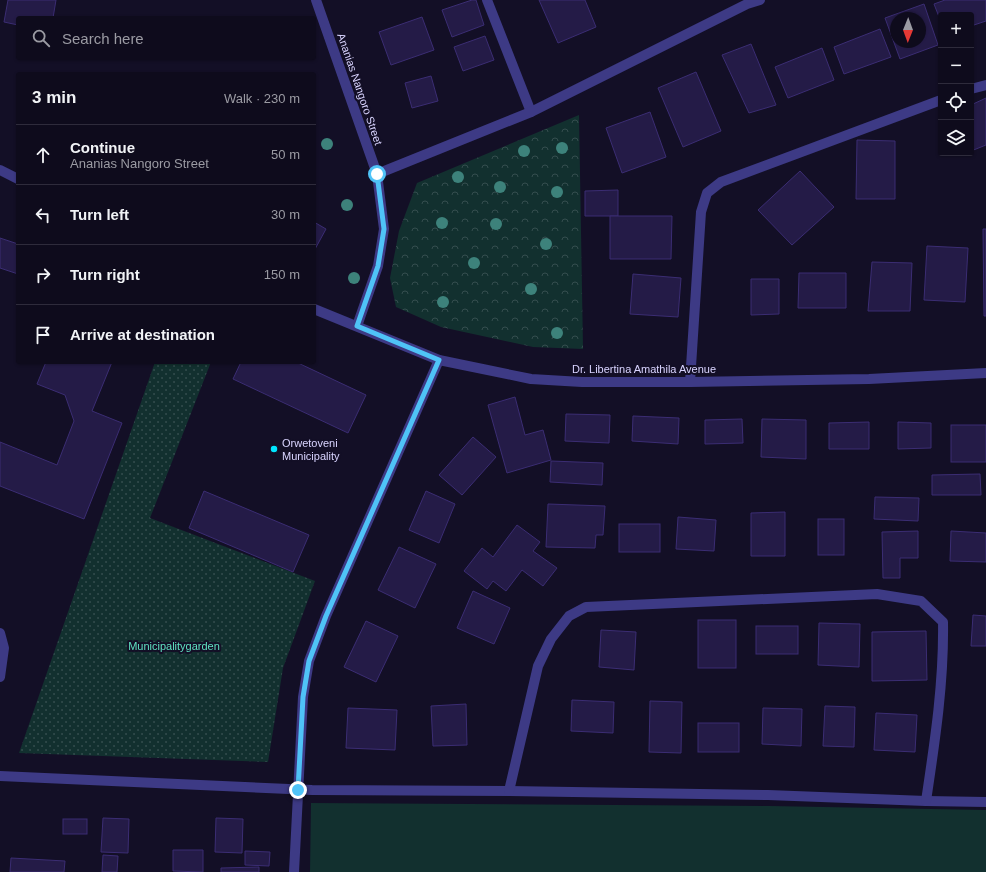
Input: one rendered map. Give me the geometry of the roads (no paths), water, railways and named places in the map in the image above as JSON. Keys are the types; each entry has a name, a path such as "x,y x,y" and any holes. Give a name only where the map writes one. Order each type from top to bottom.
{"street":[{"name":"Ananias Nangoro Street","path":"316,0 377,174 384,229 378,266 357,326"},
{"path":"487,0 531,112"},
{"path":"377,174 531,112 747,4 760,0"},
{"path":"974,88 986,85"},
{"path":"690,382 701,212 707,193 722,182 938,101"},
{"path":"0,170 16,178"},
{"name":"Dr. Libertina Amathila Avenue","path":"316,310 439,360 532,379 582,382 690,382 869,379 986,373"},
{"path":"294,872 303,697 309,661 326,616 439,360"},
{"path":"509,791 538,666 551,639 569,616 586,607 877,594 921,601 943,622 944,655 937,728 926,801"},
{"path":"0,633 4,648 0,677"},
{"path":"0,776 298,790 509,791 768,795 986,802"}],"place":[{"name":"Orwetoveni Municipality","path":"274,449"}],"park label":[{"name":"Municipalitygarden","path":"174,646"}]}
